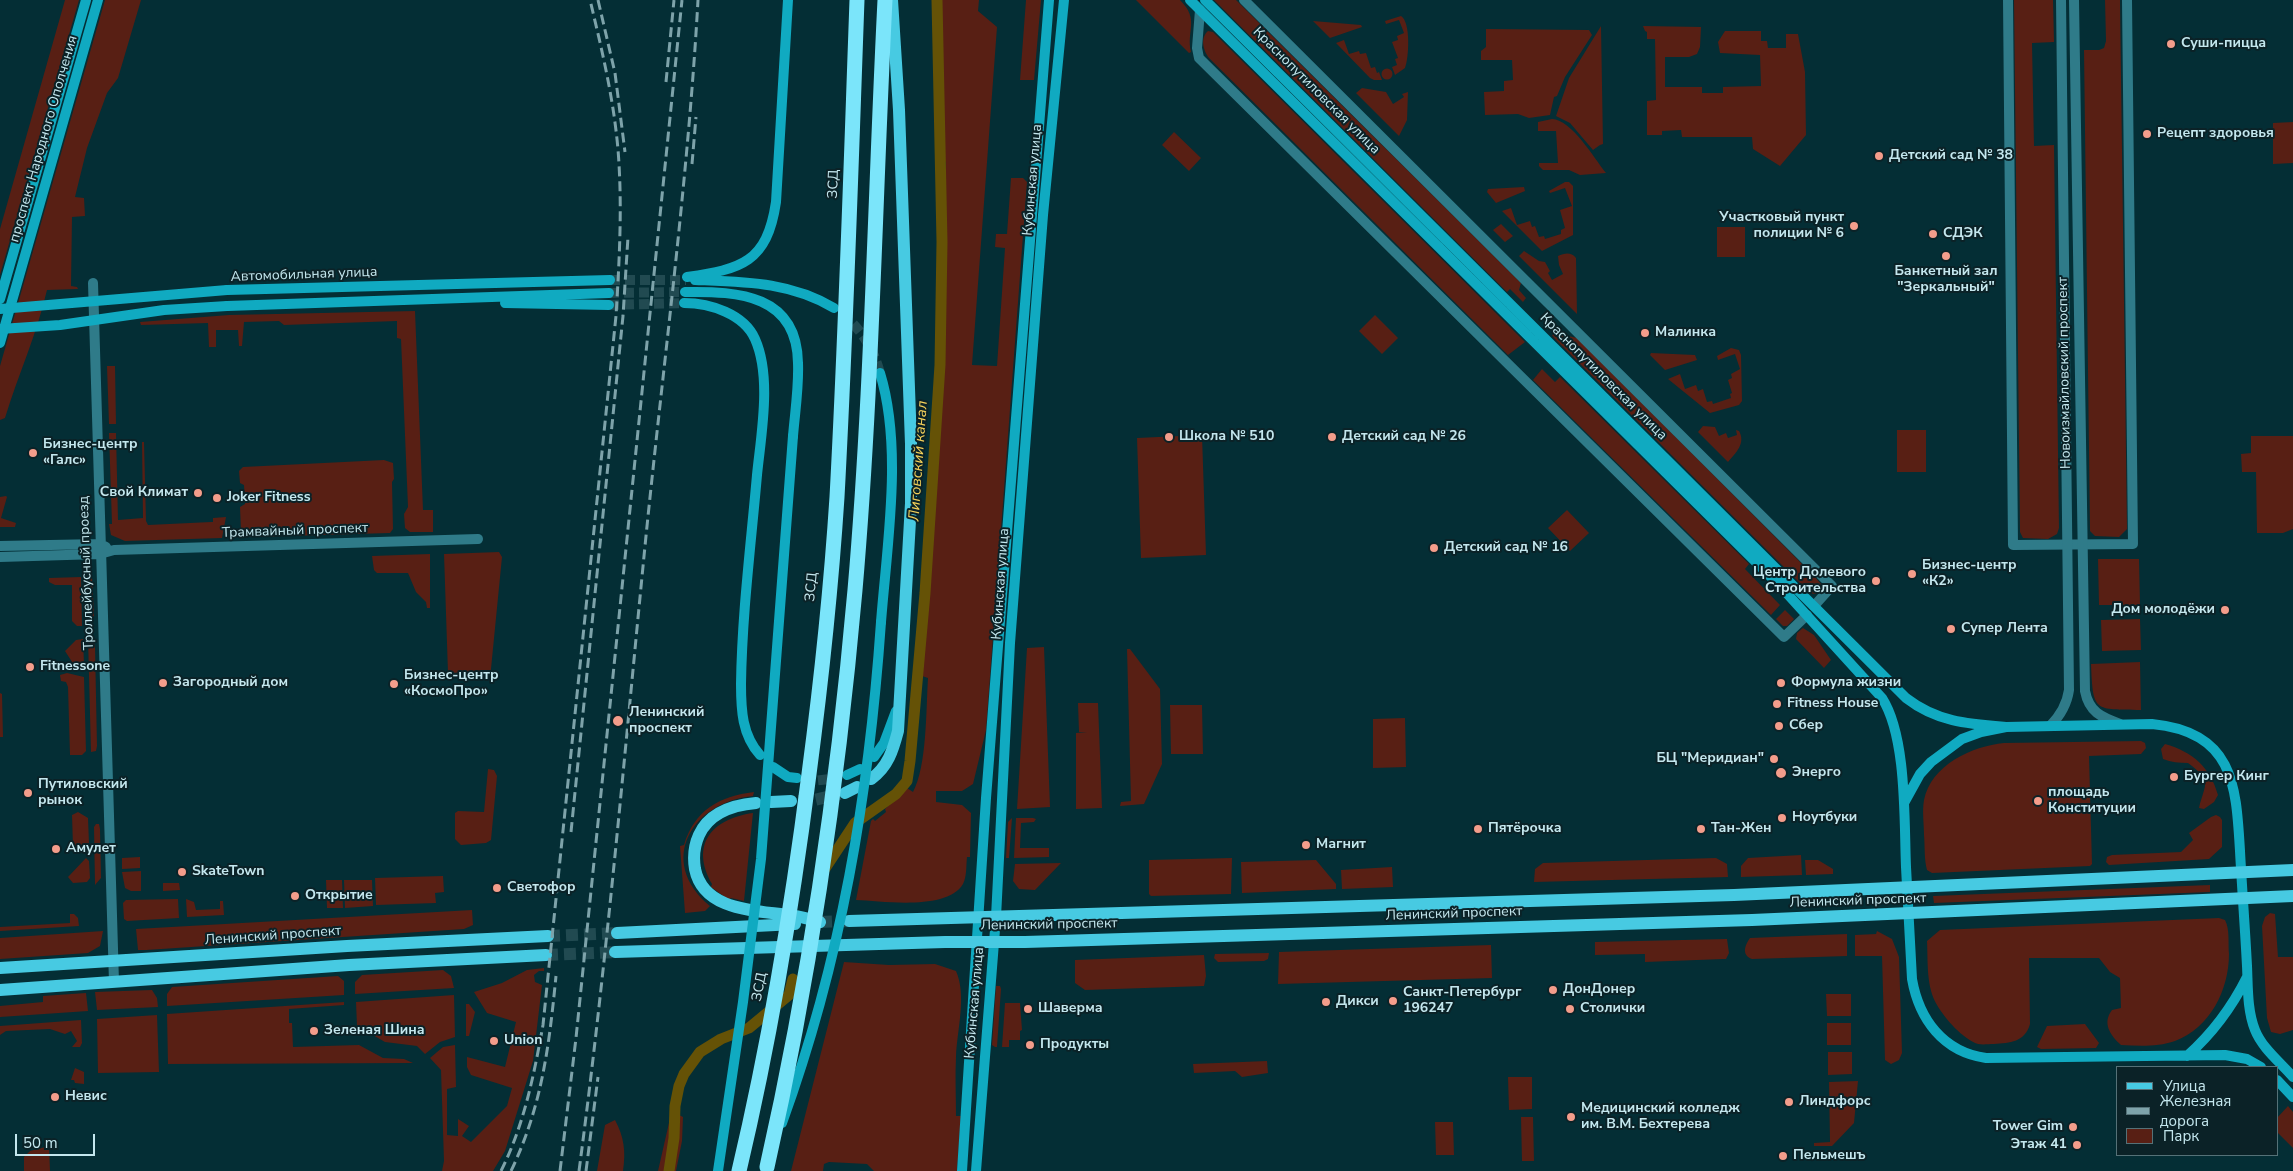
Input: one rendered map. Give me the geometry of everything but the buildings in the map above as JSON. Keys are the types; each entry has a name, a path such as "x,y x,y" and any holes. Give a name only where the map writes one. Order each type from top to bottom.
{"highway":[{"name":"ЗСД","path":"739,1171 751,1120 779,975 797,863 820,689 837,500 857,0"},
{"path":"767,1167 819,891 848,665 862,501 884,0"}],"main road":[{"name":"проспект Народного Ополчения","path":"0,300 86,0"},
{"name":"проспект Народного Ополчения","path":"0,343 3,310 98,0"},
{"path":"788,0 776,202 774,216 768,233 761,248 746,263 728,270 687,279 770,284 818,298 834,308"},
{"path":"871,779 880,772 893,749 898,731 911,502 910,380 899,110 892,0"},
{"name":"Кубинская улица","path":"962,1171 986,798 1049,0"},
{"name":"Кубинская улица","path":"976,1171 996,917 1010,643 1043,216 1064,0"},
{"name":"Краснопутиловская улица","path":"1190,0 1807,615 1862,675 1891,712 1904,804"},
{"name":"Краснопутиловская улица","path":"1205,0 1906,698 1922,710 1941,718 1968,724 2006,727"},
{"name":"Автомобильная улица","path":"3,310 226,290 610,280"},
{"path":"685,292 738,293 757,299 772,307 782,316 793,333 798,364 761,859 743,1002 718,1171"},
{"name":"Автомобильная улица","path":"0,329 60,324 164,310 227,306 436,301 609,293"},
{"path":"436,301 608,305"},
{"path":"684,303 704,305 727,312 741,322 754,338 763,365 763,415 741,684 741,711 745,729 751,745 760,755"},
{"path":"767,1167 793,1093 827,981 843,913 869,757 881,622 891,459 891,430 887,396 880,373"},
{"path":"874,757 884,743 900,701"},
{"path":"2259,1066 2238,1057 1986,1058 1966,1053 1935,1031 1918,1004 1912,978 1904,804 1920,774 1947,749 1962,739 1981,732 2006,727 2152,724 2176,729 2197,737 2210,746 2229,772 2237,800 2247,976 2252,1016 2258,1038 2293,1077"},
{"path":"773,767 788,777 798,778"},
{"path":"847,775 860,769"},
{"path":"845,792 857,787"},
{"path":"771,802 791,801"},
{"path":"616,933 820,922 795,916 738,908 715,898 699,881 694,864 694,847 704,827 713,818 728,809 756,803"},
{"name":"Ленинский проспект","path":"849,921 1734,895 2293,870"},
{"name":"Ленинский проспект","path":"615,952 1909,914 2293,896"},
{"name":"Ленинский проспект","path":"0,968 347,946 548,936"},
{"path":"0,990 349,965 546,955"},
{"path":"2187,1056 2215,1030 2238,995 2247,976"},
{"path":"2278,1081 2293,1097"}],"street":[{"path":"1244,0 1832,586 1814,606"},
{"path":"2008,0 2013,545 2132,544 2126,0"},
{"name":"Новоизмайловский проспект","path":"2050,726 2060,713 2068,697 2061,0"},
{"name":"Новоизмайловский проспект","path":"2074,0 2082,654 2086,701 2092,711 2103,718 2122,725"},
{"path":"1200,10 1197,48 1198,55 1206,65 1784,637 1807,615"},
{"name":"Троллейбусный проезд","path":"93,283 114,982"},
{"name":"Трамвайный проспект","path":"0,546 114,550 478,539"},
{"name":"Трамвайный проспект","path":"0,557 100,549"}],"green space":[{"path":"65,0 79,0 0,275 0,229"},
{"path":"105,0 141,0 118,78 107,93 87,148 75,197 84,198 85,216 72,217 71,286 78,289 47,290 38,323 5,418 0,420 0,366"},
{"path":"941,0 979,0 978,11 997,27 972,365 997,366 1005,248 995,247 996,234 1007,234 1011,178 1023,178 1027,182 986,730 973,784 962,791 936,791 936,802 962,805 971,813 970,857 967,857 966,874 963,884 955,892 943,898 929,901 856,900 871,821 873,819 875,821 886,812 885,809 907,788 913,792 921,768 925,737 928,678 922,676 944,377 946,163"},
{"path":"1026,0 1041,0 1034,80 1020,80"},
{"path":"1136,0 1180,0 1186,7 1191,19 1191,52 1189,53"},
{"path":"1214,0 1236,0 1521,283 1519,290 1526,298 1523,302 1510,289 1507,292"},
{"path":"2014,0 2053,0 2054,42 2032,43 2034,146 2054,145 2059,528 2057,534 2048,539 2023,538 2020,532"},
{"path":"2105,0 2120,0 2127,529 2119,537 2095,536 2090,531 2084,50 2104,48 2106,41"},
{"path":"1401,16 1408,32 1407,56 1405,68 1395,75 1392,67 1397,65 1395,59 1398,58 1392,42 1398,40 1397,36 1404,33 1399,20 1386,24 1385,21"},
{"path":"1313,21 1361,25 1362,27 1330,38"},
{"path":"1601,26 1603,144 1593,150 1570,123 1556,116 1569,78"},
{"path":"1643,26 1701,27 1700,47 1697,54 1689,57 1665,57 1665,87 1702,87 1702,93 1723,93 1723,87 1761,86 1760,55 1720,53 1718,42 1725,31 1761,31 1761,41 1767,41 1768,48 1786,48 1786,34 1798,34 1805,72 1806,135 1780,166 1753,149 1752,137 1682,137 1681,130 1662,131 1662,135 1647,135 1647,101 1656,100 1655,39 1647,39 1647,32"},
{"path":"1486,29 1589,30 1592,35 1565,77 1557,96 1554,97 1550,115 1529,118 1518,114 1485,115 1484,92 1504,91 1504,81 1513,80 1512,60 1481,60 1481,51 1486,47"},
{"path":"1208,31 1213,32 1525,342 1508,355 1209,58 1203,44 1204,37"},
{"path":"1344,40 1349,54 1359,51 1360,54 1366,53 1371,68 1375,67 1382,80 1370,78 1336,43"},
{"path":"1387,68 1393,74 1387,80 1381,74"},
{"path":"1362,88 1386,92 1393,104 1404,97 1402,94 1408,92 1407,120 1399,136 1356,93"},
{"path":"1552,119 1560,121 1575,133 1606,173 1580,175 1569,170 1543,170 1539,166 1539,163 1558,163 1556,131 1538,131 1538,122"},
{"path":"2293,122 2293,163 2273,164 2273,123"},
{"path":"1174,132 1201,158 1189,171 1162,145"},
{"path":"1565,182 1569,182 1573,186 1573,235 1542,251 1502,211 1511,208 1517,225 1530,221 1532,227 1535,226 1539,237 1544,236 1545,239 1561,234 1561,230 1565,228 1560,210 1572,206 1565,188 1550,193 1549,191"},
{"path":"1524,187 1525,191 1496,203 1487,192 1488,189"},
{"path":"1501,224 1513,236 1505,242 1493,230"},
{"path":"1717,227 1745,227 1745,257 1717,257"},
{"path":"1524,251 1539,261 1545,262 1552,280 1563,274 1558,256 1568,254 1576,258 1577,314 1519,256"},
{"path":"415,311 423,510 433,510 433,532 410,532 405,528 404,514 408,507 401,339 397,338 397,321 284,325 279,321 244,322 242,346 239,346 238,330 216,330 216,347 209,347 208,323 141,325 140,322 229,315"},
{"path":"1375,315 1398,338 1382,354 1359,331"},
{"path":"1556,333 1577,338 1814,576 1821,584 1819,592 1815,594 1810,593 1554,338 1552,335"},
{"path":"1731,348 1739,350 1741,355 1742,401 1739,405 1710,413 1668,379 1680,374 1685,389 1696,385 1698,391 1703,389 1707,402 1712,401 1713,404 1731,398 1730,394 1732,393 1728,380 1732,378 1731,374 1740,369 1735,354 1718,360 1717,356"},
{"path":"1651,353 1695,355 1697,360 1665,370 1650,355"},
{"path":"107,366 115,366 116,424 109,424"},
{"path":"1542,369 1555,382 1560,377 1749,564 1745,569 1780,605 1771,615 1533,380"},
{"path":"1703,426 1715,427 1719,436 1726,433 1728,438 1737,435 1736,430 1739,431 1741,444 1728,462 1698,432"},
{"path":"1897,430 1926,430 1926,472 1897,472"},
{"path":"109,433 116,433 118,520 143,518 142,442 144,442 146,521 148,525 213,522 213,518 226,517 222,538 125,541 111,535 109,524 112,524"},
{"path":"1202,435 1206,555 1141,558 1137,438"},
{"path":"2251,436 2293,436 2293,529 2283,533 2257,533 2256,472 2242,472 2241,454 2251,453"},
{"path":"384,460 393,463 393,529 390,533 251,537 241,532 240,507 245,504 244,485 240,483 239,471 243,467"},
{"path":"6,496 1,518 16,523 15,527 0,527 0,497"},
{"path":"1567,510 1589,533 1570,551 1548,528"},
{"path":"499,552 502,557 490,679 474,672 448,673 444,554"},
{"path":"430,554 430,608 427,608 426,602 416,592 408,573 377,573 374,570 372,556"},
{"path":"2098,559 2139,559 2140,605 2099,605"},
{"path":"81,577 82,626 77,626 72,621 72,585 55,585 49,582 49,578"},
{"path":"86,577 92,577 94,616 87,625"},
{"path":"1785,610 1794,619 1787,626 1783,626 1776,619"},
{"path":"2140,619 2141,650 2102,651 2101,620"},
{"path":"1803,628 1814,635 1831,660 1824,668 1796,639 1797,633"},
{"path":"88,638 93,641 95,646 97,746 96,751 91,752"},
{"path":"83,639 84,664 74,665 65,651 76,640"},
{"path":"1044,647 1050,807 1017,809 1027,648"},
{"path":"1127,649 1130,649 1160,689 1162,764 1144,804 1120,806 1121,802 1131,801"},
{"path":"2140,662 2141,710 2105,708 2099,705 2095,700 2093,692 2091,664"},
{"path":"67,673 84,677 86,751 82,755 70,755 68,687 66,682 61,681 60,675"},
{"path":"0,693 2,694 3,737 0,737"},
{"path":"1078,703 1098,703 1102,808 1076,809 1076,733 1087,732 1079,732"},
{"path":"1170,705 1202,705 1203,754 1171,754"},
{"path":"1405,718 1406,767 1373,768 1373,719"},
{"path":"2141,741 2145,743 2146,748 2141,754 2089,756 2092,864 2090,866 1932,873 1927,870 1923,818 1924,800 1928,788 1935,777 1955,759 1979,748 2004,743"},
{"path":"2165,744 2192,756 2205,769 2215,785 2218,795 2214,802 2204,809 2199,808 2205,788 2204,779 2188,763 2163,759 2161,749"},
{"path":"488,769 494,770 497,776 491,840 486,843 461,845 455,839 455,813 458,811 484,812"},
{"path":"754,792 753,796 731,801 713,809 698,822 688,836 684,853 685,871 694,889 710,906 705,911 685,913 680,846 684,845 688,833 694,823 710,807 730,797"},
{"path":"78,812 88,818 89,843 85,847 73,847 72,815"},
{"path":"753,813 744,901 731,898 729,900 711,887 712,884 703,857 704,846 708,836 726,821"},
{"path":"2216,815 2222,820 2222,847 2209,859 2109,865 2106,862 2107,857 2112,855 2181,852 2193,840 2189,833"},
{"path":"1012,818 1009,858 1006,858 1008,822"},
{"path":"1016,818 1036,819 1034,822 1021,823 1020,848 1049,848 1049,857 1014,858"},
{"path":"96,824 99,824 100,829 101,878 95,885 94,827"},
{"path":"1801,855 1802,875 1741,877 1741,866 1748,858"},
{"path":"140,857 140,868 122,869 122,858"},
{"path":"86,858 89,861 90,878 87,882 73,883 68,877"},
{"path":"1232,858 1231,894 1151,896 1149,894 1149,860"},
{"path":"1716,858 1727,864 1728,877 1534,882 1535,869 1543,863"},
{"path":"1316,860 1336,884 1336,889 1242,893 1241,862"},
{"path":"1805,860 1818,860 1833,869 1833,874 1806,875"},
{"path":"1061,863 1035,890 1019,889 1013,881 1015,864"},
{"path":"1392,867 1393,887 1342,889 1341,870"},
{"path":"141,871 141,891 131,891 125,888 122,872"},
{"path":"443,876 444,892 435,893 436,903 376,905 375,878"},
{"path":"326,880 342,880 343,908 327,908"},
{"path":"344,880 372,880 373,906 345,908"},
{"path":"163,883 179,883 180,890 163,891"},
{"path":"2210,885 2210,892 1934,903 1933,896"},
{"path":"178,899 179,918 127,921 124,919 123,903 126,900"},
{"path":"186,899 194,902 196,910 220,909 220,901 223,901 224,915 187,917"},
{"path":"472,910 473,925 464,929 146,950 138,950 136,929"},
{"path":"2270,913 2275,914 2278,957 2293,957 2293,1030 2280,1034 2271,1032 2267,1018 2262,926 2265,917"},
{"path":"70,914 74,914 78,918 79,926 0,931 0,927 70,923"},
{"path":"2219,918 2225,920 2227,924 2229,954 2228,968 2221,994 2215,1006 2198,1027 2187,1035 2169,1043 2148,1046 2121,1045 2114,1037 2109,1029 2108,1020 2112,1010 2121,1008 2120,978 2110,972 2099,958 2029,958 2030,1024 2025,1035 2011,1042 1978,1044 1966,1038 1945,1016 1933,998 1928,974 1927,941 1940,930"},
{"path":"103,931 100,946 88,953 0,959 0,938"},
{"path":"1877,931 1892,939 1899,957 1902,1053 1899,1060 1891,1064 1885,1060 1882,956 1855,956 1855,935 1876,934"},
{"path":"1847,934 1847,956 1752,959 1745,952 1750,938"},
{"path":"1727,939 1729,953 1726,959 1645,962 1645,954 1595,955 1595,942"},
{"path":"1491,945 1492,978 1278,984 1279,952"},
{"path":"1269,953 1268,959 1264,961 1218,962 1214,958 1215,954"},
{"path":"1204,955 1206,976 1204,986 1085,990 1075,983 1075,960"},
{"path":"844,962 889,965 935,964 956,971 961,991 961,1013 956,1064 956,1116 961,1116 957,1171 874,1171 867,1164 829,1162 824,1164 823,1171 791,1171"},
{"path":"544,968 544,971 539,971 534,975 535,982 542,985 533,1061 505,1151 493,1171 442,1171 444,1161 441,1070 430,1058 443,1047 455,1045 456,1087 447,1089 447,1135 458,1136 458,1119 469,1126 462,1136 471,1142 507,1106 512,1088 471,1075 467,1067 467,1057 505,1067 516,1022 487,1013 474,992 502,983 527,970"},
{"path":"443,970 451,976 454,988 355,994 355,982 362,975"},
{"path":"338,976 344,981 344,995 167,1006 167,994 172,987"},
{"path":"996,986 1000,986 1001,989 997,1047 995,1047 992,1045"},
{"path":"152,990 157,998 158,1007 97,1010 95,992"},
{"path":"86,993 88,1011 0,1017 0,1006 43,1002 43,996"},
{"path":"1826,994 1851,994 1851,1016 1827,1016"},
{"path":"454,995 455,1037 440,1042 425,1054 417,1046 385,1042 357,1026 356,1002"},
{"path":"344,1002 344,1005 289,1009 289,1023 292,1023 293,1047 359,1045 383,1058 404,1059 413,1063 168,1064 167,1014"},
{"path":"1005,1003 1020,1003 1022,1030 1020,1031 1020,1040 1009,1040 1009,1047 1002,1047"},
{"path":"466,1004 469,1004 475,1012 469,1036 466,1036"},
{"path":"157,1015 159,1072 98,1073 97,1019"},
{"path":"81,1020 82,1043 80,1047 72,1047 77,1041 71,1031 65,1034 50,1029 6,1031 0,1035 0,1026"},
{"path":"1827,1023 1851,1023 1851,1045 1827,1045"},
{"path":"2085,1024 2099,1043 2096,1048 2041,1049 2037,1047 2047,1026"},
{"path":"1828,1052 1852,1052 1852,1074 1828,1075"},
{"path":"1267,1061 1268,1073 1242,1077 1235,1071 1194,1073 1193,1064"},
{"path":"75,1068 84,1072 84,1084 75,1083 74,1080 71,1080"},
{"path":"1508,1077 1532,1077 1532,1109 1509,1110"},
{"path":"1858,1081 1854,1123 1832,1146 1814,1146 1814,1143 1830,1142 1829,1082"},
{"path":"2288,1106 2293,1112 2293,1148 2278,1133 2278,1117"},
{"path":"675,1113 683,1117 682,1141 676,1171 658,1171 671,1114"},
{"path":"1521,1117 1533,1117 1534,1161 1522,1161"},
{"path":"615,1120 624,1144 623,1171 597,1171 605,1125"},
{"path":"1435,1122 1453,1122 1454,1155 1436,1155"},
{"path":"49,1146 50,1171 24,1171 24,1157 30,1151"}],"waterway":[{"name":"Лиговский канал","path":"824,870 855,823 896,794 907,781 910,761 925,593 940,365 942,242 937,0"},
{"name":"Лиговский канал","path":"669,1171 674,1138 675,1106 679,1086 684,1074 700,1052 721,1039 749,1028 789,995 793,979"}],"tunnel":[{"path":"610,280 686,280"},
{"path":"609,293 685,292"},
{"path":"609,305 684,303"},
{"path":"842,314 866,340 874,355 880,373"},
{"path":"803,780 813,781 838,778"},
{"path":"798,801 810,801 840,794"},
{"path":"820,922 849,921"},
{"path":"548,936 617,933"},
{"path":"546,955 615,952"}],"railway":[{"path":"501,1171 522,1118 532,1081 543,1025 616,316 620,221 617,143 608,82 590,0"},
{"path":"598,0 615,73 625,152"},
{"path":"666,82 674,0"},
{"path":"560,1171 576,1038 682,0"},
{"path":"579,1171 607,933 646,536 682,201 698,0"},
{"path":"692,164 696,117"},
{"path":"571,832 623,316 628,237"},
{"path":"511,1171 522,1147 537,1099 547,1052 556,976"},
{"path":"586,1171 598,1077"}],"place":[{"name":"Суши-пицца","path":"2171,44"},
{"name":"Рецепт здоровья","path":"2147,134"},
{"name":"Детский сад № 38","path":"1879,156"},
{"name":"Участковый пункт полиции № 6","path":"1854,226"},
{"name":"СДЭК","path":"1933,234"},
{"name":"Банкетный зал \"Зеркальный\"","path":"1946,256"},
{"name":"Малинка","path":"1645,333"},
{"name":"Школа № 510","path":"1169,437"},
{"name":"Детский сад № 26","path":"1332,437"},
{"name":"Бизнес-центр «Галс»","path":"33,453"},
{"name":"Свой Климат","path":"198,493"},
{"name":"Joker Fitness","path":"217,498"},
{"name":"Детский сад № 16","path":"1434,548"},
{"name":"Бизнес-центр «К2»","path":"1912,574"},
{"name":"Центр Долевого Строительства","path":"1876,581"},
{"name":"Дом молодёжи","path":"2225,610"},
{"name":"Супер Лента","path":"1951,629"},
{"name":"Fitnessone","path":"30,667"},
{"name":"Загородный дом","path":"163,683"},
{"name":"Формула жизни","path":"1781,683"},
{"name":"Бизнес-центр «КосмоПро»","path":"394,684"},
{"name":"Fitness House","path":"1777,704"},
{"name":"Ленинский проспект","path":"618,721"},
{"name":"Сбер","path":"1779,726"},
{"name":"БЦ \"Меридиан\"","path":"1774,759"},
{"name":"Энерго","path":"1781,773"},
{"name":"Бургер Кинг","path":"2174,777"},
{"name":"Путиловский рынок","path":"28,793"},
{"name":"площадь Конституции","path":"2038,801"},
{"name":"Ноутбуки","path":"1782,818"},
{"name":"Пятёрочка","path":"1478,829"},
{"name":"Тан-Жен","path":"1701,829"},
{"name":"Магнит","path":"1306,845"},
{"name":"Амулет","path":"56,849"},
{"name":"SkateTown","path":"182,872"},
{"name":"Светофор","path":"497,888"},
{"name":"Открытие","path":"295,896"},
{"name":"ДонДонер","path":"1553,990"},
{"name":"Санкт-Петербург 196247","path":"1393,1001"},
{"name":"Дикси","path":"1326,1002"},
{"name":"Шаверма","path":"1028,1009"},
{"name":"Столички","path":"1570,1009"},
{"name":"Зеленая Шина","path":"314,1031"},
{"name":"Union","path":"494,1041"},
{"name":"Продукты","path":"1030,1045"},
{"name":"Невис","path":"55,1097"},
{"name":"Линдфорс","path":"1789,1102"},
{"name":"Медицинский колледж им. В.М. Бехтерева","path":"1571,1117"},
{"name":"Tower Gim","path":"2073,1127"},
{"name":"Этаж 41","path":"2077,1145"},
{"name":"Пельмешъ","path":"1783,1156"}]}
